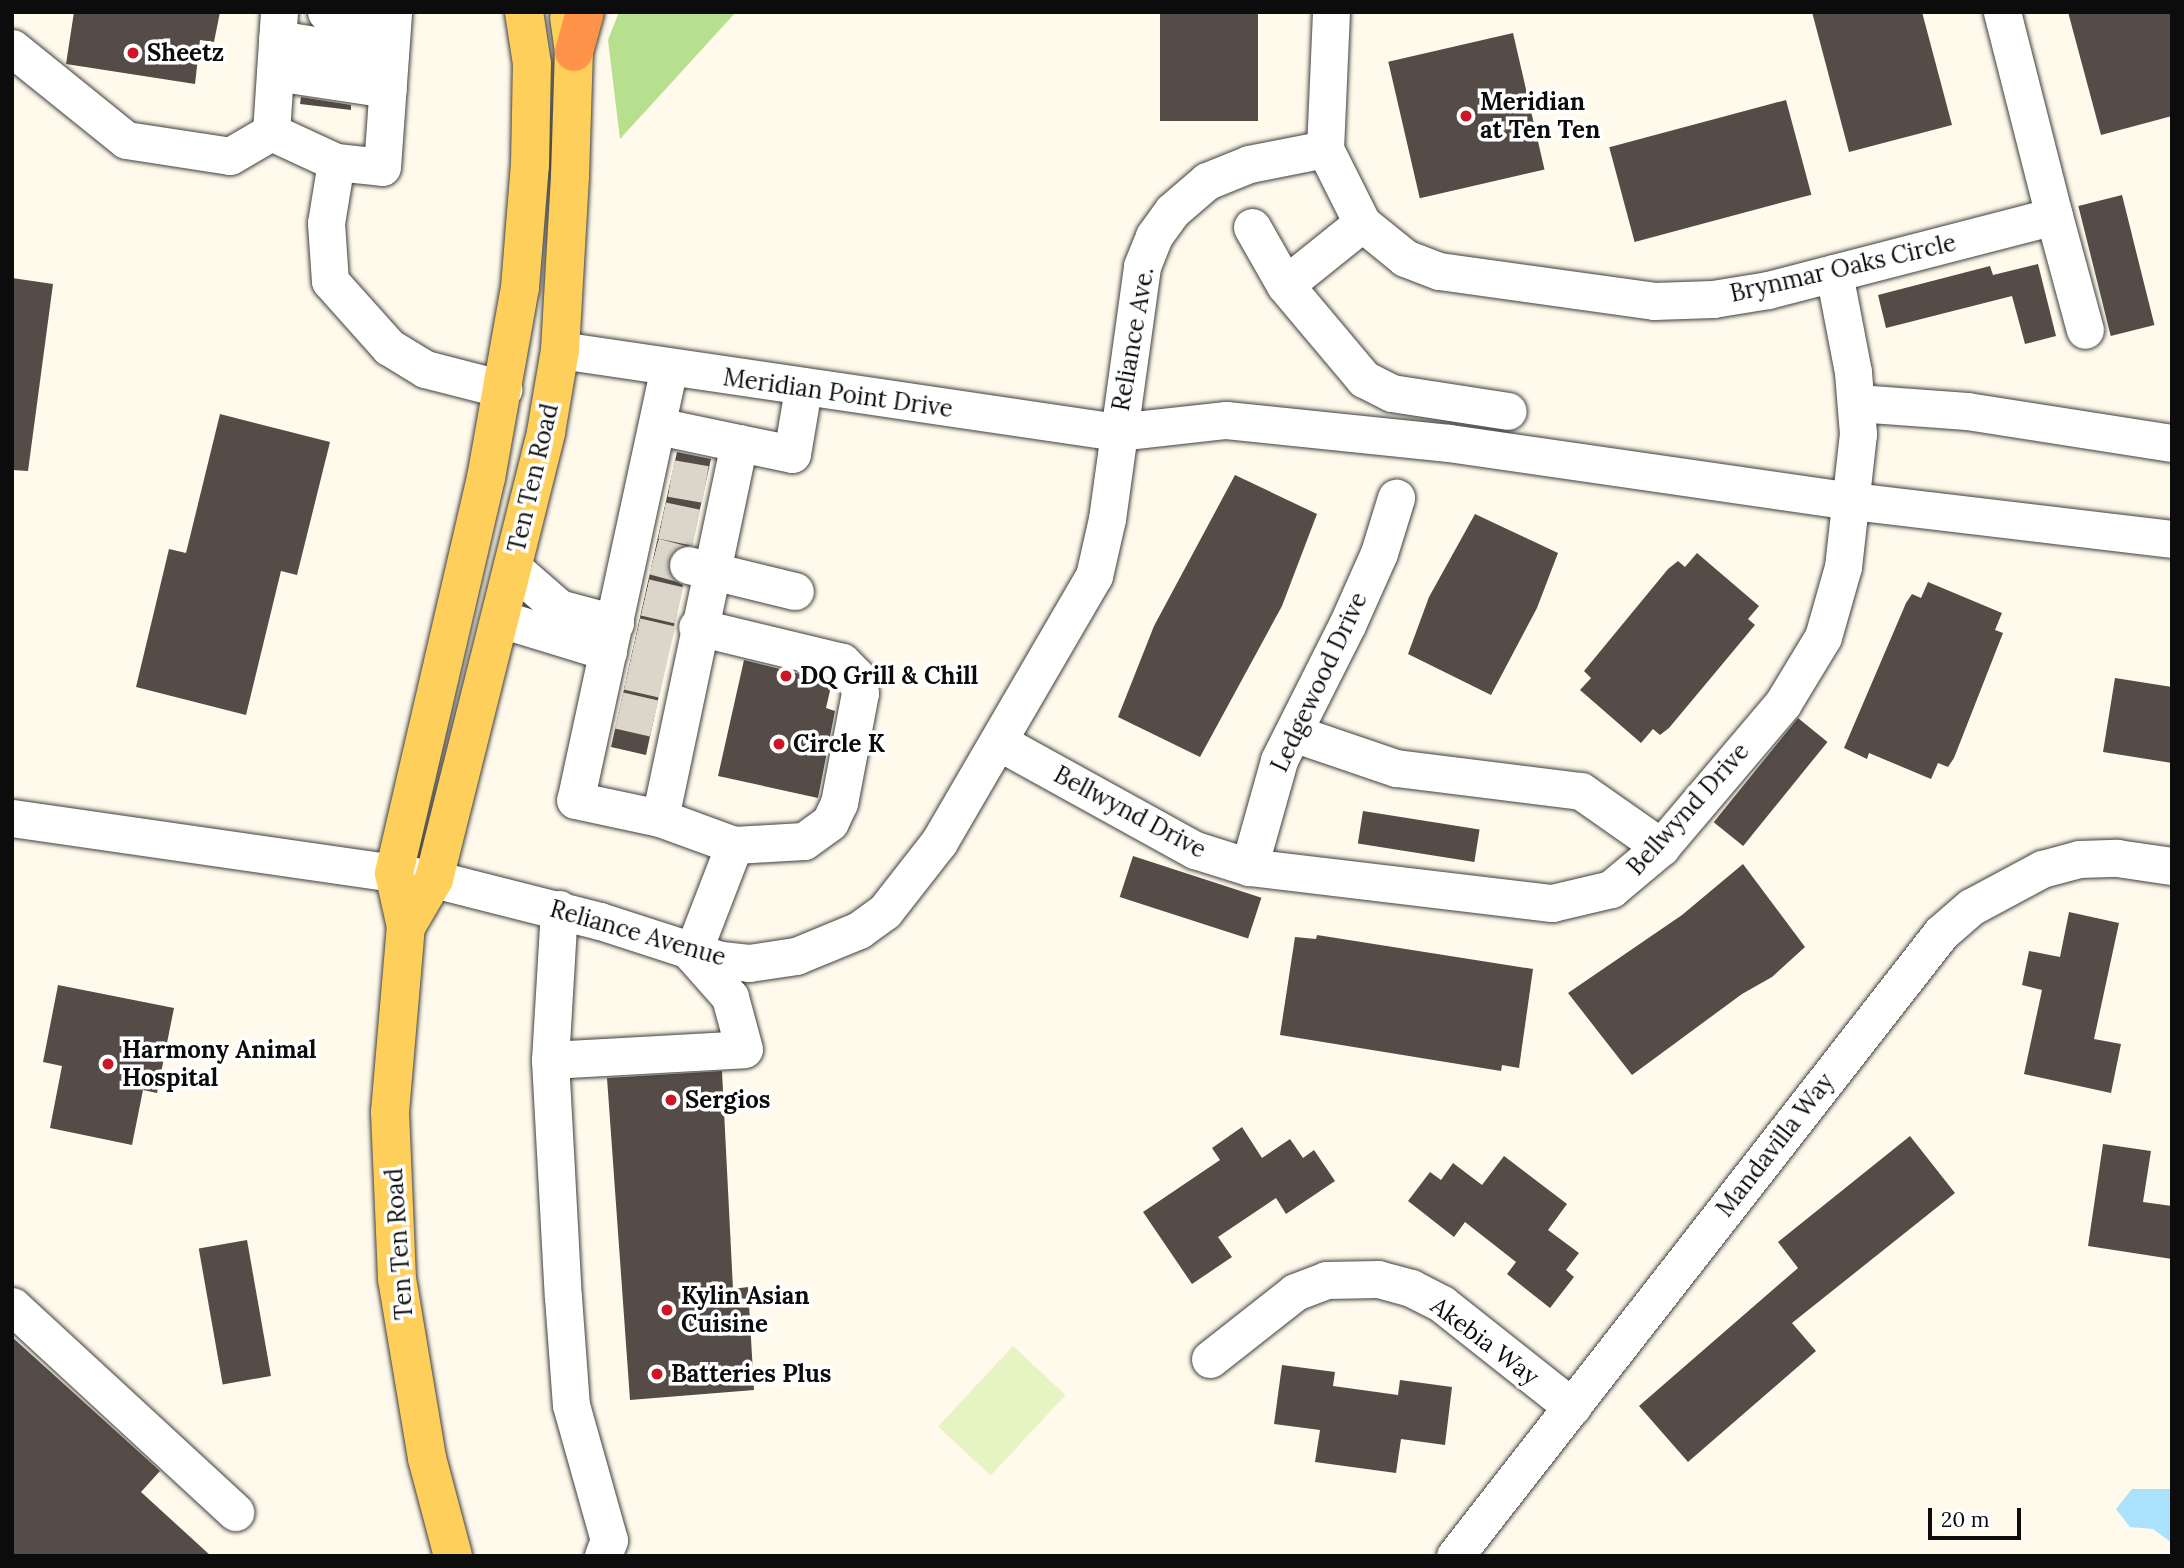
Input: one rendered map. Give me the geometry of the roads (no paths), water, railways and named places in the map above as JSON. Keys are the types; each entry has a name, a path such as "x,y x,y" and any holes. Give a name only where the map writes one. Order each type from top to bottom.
{"highway":[{"path":"574,52 585,12"}],"main road":[{"name":"Ten Ten Road","path":"453,1556 427,1458 397,1279 390,1112 406,927 394,873 503,389 520,288 530,165 532,64 524,12"},
{"name":"Ten Ten Road","path":"406,927 434,879 546,432 560,350 574,52 568,12"}],"street":[{"path":"326,12 391,45"},
{"name":"Brynmar Oaks Circle","path":"1331,12 1325,149 1362,223 1405,258 1439,271 1654,301 1713,299 1834,273 2054,216"},
{"path":"2002,12 2085,330"},
{"path":"271,132 277,41 391,45"},
{"path":"271,132 336,162 382,167 391,45"},
{"path":"12,48 127,140 230,156 271,132"},
{"name":"Reliance Ave.","path":"1117,432 1142,266 1154,236 1172,211 1207,181 1249,163 1325,149"},
{"path":"336,162 326,223 330,281 389,347 425,369 503,389"},
{"path":"1285,285 1362,223"},
{"path":"1252,227 1285,285 1364,379 1392,393 1508,411"},
{"name":"Bellwynd Drive","path":"999,742 1195,850 1249,867 1552,903 1611,889 1661,847 1783,702 1823,637 1836,602 1853,501 1857,403 1834,273"},
{"name":"Meridian Point Drive","path":"560,350 803,389 1117,432 1226,420 1449,443 1853,501 2172,539"},
{"path":"660,818 637,714 651,638 688,481 658,426 669,367"},
{"path":"658,426 792,454 803,389"},
{"path":"1857,403 1967,411 2172,443"},
{"name":"Reliance Avenue","path":"12,818 434,879 559,909 692,954 749,963 773,961 859,930 885,911 915,877 999,742 1094,576 1107,519 1117,432"},
{"path":"500,619 651,638 842,662 856,676 860,694 839,803 830,822 804,841 734,845 660,818 575,800 637,714 651,638 688,481 739,443"},
{"name":"Ledgewood Drive","path":"1249,867 1279,760 1296,734 1379,553 1396,498"},
{"path":"671,561 795,591"},
{"path":"513,568 559,608 651,638"},
{"path":"1296,734 1395,768 1581,791 1661,847"},
{"path":"550,1060 744,1049 730,997 692,954 734,845"},
{"name":"Mandavilla Way","path":"1455,1556 1941,933 1971,907 2042,869 2079,859 2117,858 2172,866"},
{"path":"559,909 550,1060 571,1405 609,1539 603,1556"},
{"name":"Akebia Way","path":"1210,1359 1295,1292 1325,1280 1378,1279 1411,1288 1442,1304 1572,1407"},
{"path":"12,1306 235,1512"}],"water":[{"path":"2132,1489 2172,1489 2172,1543 2153,1529 2130,1527 2116,1509"}],"tunnel":[{"path":"671,478 705,484"},
{"path":"662,520 696,527"},
{"path":"654,556 688,565"},
{"path":"645,597 679,605"},
{"path":"636,636 671,644"},
{"path":"628,671 663,679"},
{"path":"619,710 654,718"}],"place":[{"name":"Sheetz","path":"133,53"},
{"name":"Meridian at Ten Ten","path":"1466,116"},
{"name":"DQ Grill & Chill","path":"786,676"},
{"name":"Circle K","path":"779,744"},
{"name":"Harmony Animal Hospital","path":"108,1064"},
{"name":"Sergios","path":"671,1100"},
{"name":"Kylin Asian Cuisine","path":"667,1310"},
{"name":"Batteries Plus","path":"657,1374"}]}
